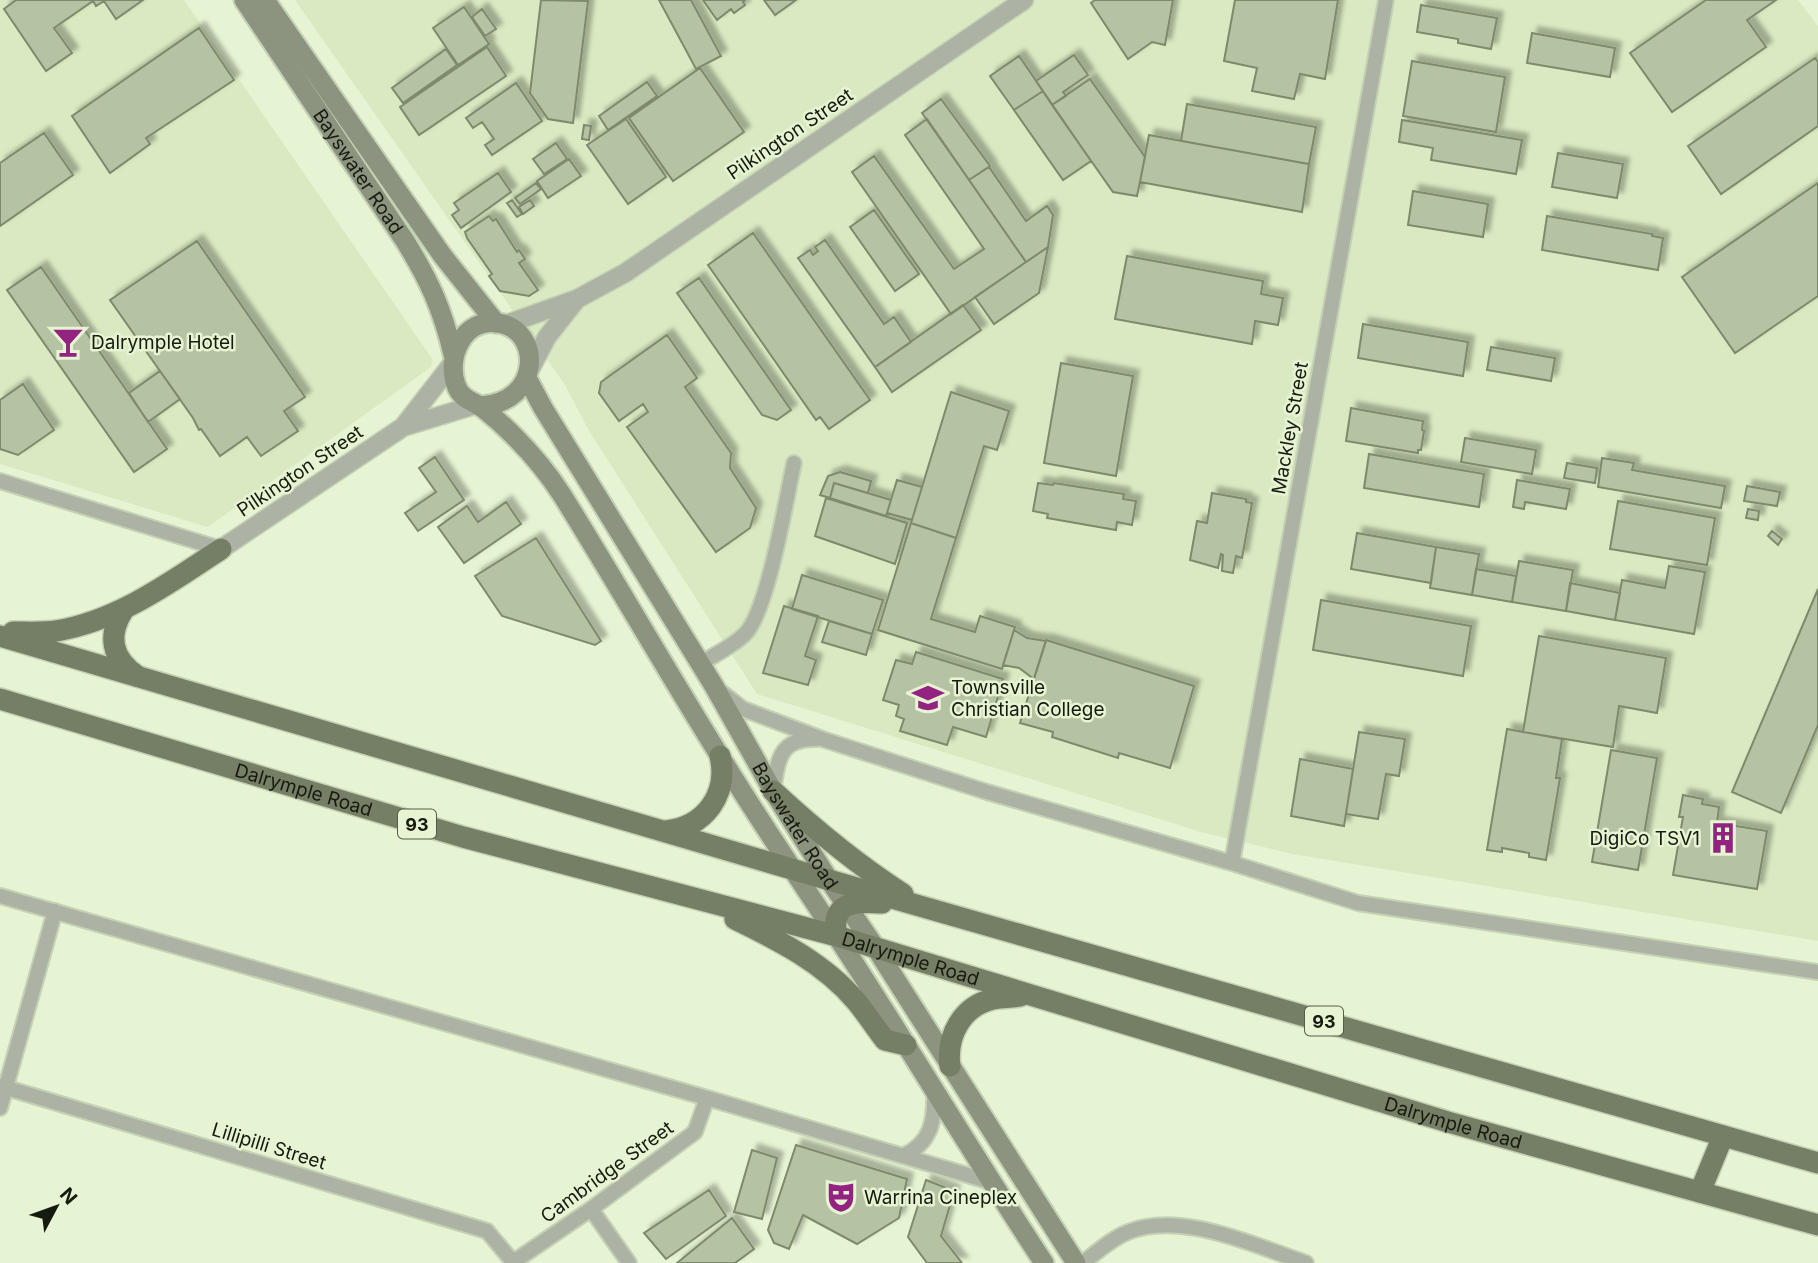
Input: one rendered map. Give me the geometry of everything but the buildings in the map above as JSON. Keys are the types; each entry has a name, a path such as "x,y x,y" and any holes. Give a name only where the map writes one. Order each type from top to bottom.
{"main road":[{"name":"Bayswater Road","path":"244,0 429,281 445,319 453,359"},
{"name":"Bayswater Road","path":"265,0 442,255 500,324"},
{"path":"500,324 520,336 525,344 529,356 528,375 517,394 508,400 499,404 478,406 459,391 453,359 458,344 472,329 500,324"},
{"name":"Bayswater Road","path":"528,375 543,408 714,687 773,791 829,880 876,947 1076,1263"},
{"name":"Bayswater Road","path":"478,406 531,454 548,474 720,756 1044,1263"},
{"path":"0,634 58,630 124,609 170,583 220,549"},
{"path":"124,609 114,625 114,642 122,662 138,677"},
{"name":"93","path":"0,634 925,908 1818,1163"},
{"name":"Dalrymple Road","path":"0,699 463,837 876,947 1448,1122 1818,1225"},
{"path":"0,715 11,715 69,729 75,727 76,721"},
{"path":"666,831 693,824 713,804 722,777 720,756"},
{"path":"773,791 820,835 925,908"},
{"path":"701,902 776,940 812,962 855,1000 885,1040 906,1045"},
{"path":"837,936 834,920 839,910 846,905 871,902 925,908"},
{"path":"950,1066 951,1039 964,1015 987,1000 1026,994"},
{"path":"1700,1192 1723,1136"}],"street":[{"name":"Pilkington Street","path":"500,324 577,299 625,273 1024,0"},
{"name":"Mackley Street","path":"1231,863 1386,0"},
{"name":"Pilkington Street","path":"528,375 547,337 577,299"},
{"name":"Pilkington Street","path":"403,428 453,359"},
{"name":"Pilkington Street","path":"220,549 403,428 478,406"},
{"path":"700,664 744,635 754,623 772,562 794,463"},
{"path":"0,481 220,549"},
{"path":"714,687 743,709 825,740 1358,904 1818,972"},
{"path":"773,791 776,769 786,747 801,739 825,740"},
{"path":"0,896 707,1097 990,1182"},
{"path":"0,1108 3,1087 55,911"},
{"name":"Lillipilli Street","path":"3,1087 487,1231 513,1263"},
{"path":"903,1156 918,1147 929,1134 934,1118 934,1093"},
{"name":"Cambridge Street","path":"513,1263 695,1132 707,1097"},
{"path":"591,1209 629,1263"},
{"path":"1083,1263 1127,1232 1156,1225 1172,1225 1202,1229 1306,1263"}],"shaded area":[{"path":"0,0 184,0 433,360 431,367 208,527 0,464"},
{"path":"295,0 1798,0 1818,26 1818,941 1293,854 1201,832 757,694 588,429 565,385"}],"place":[{"name":"Dalrymple Hotel","path":"68,342"},
{"name":"Townsville Christian College","path":"928,698"},
{"name":"DigiCo TSV1","path":"1723,838"},
{"name":"Warrina Cineplex","path":"841,1197"}]}
